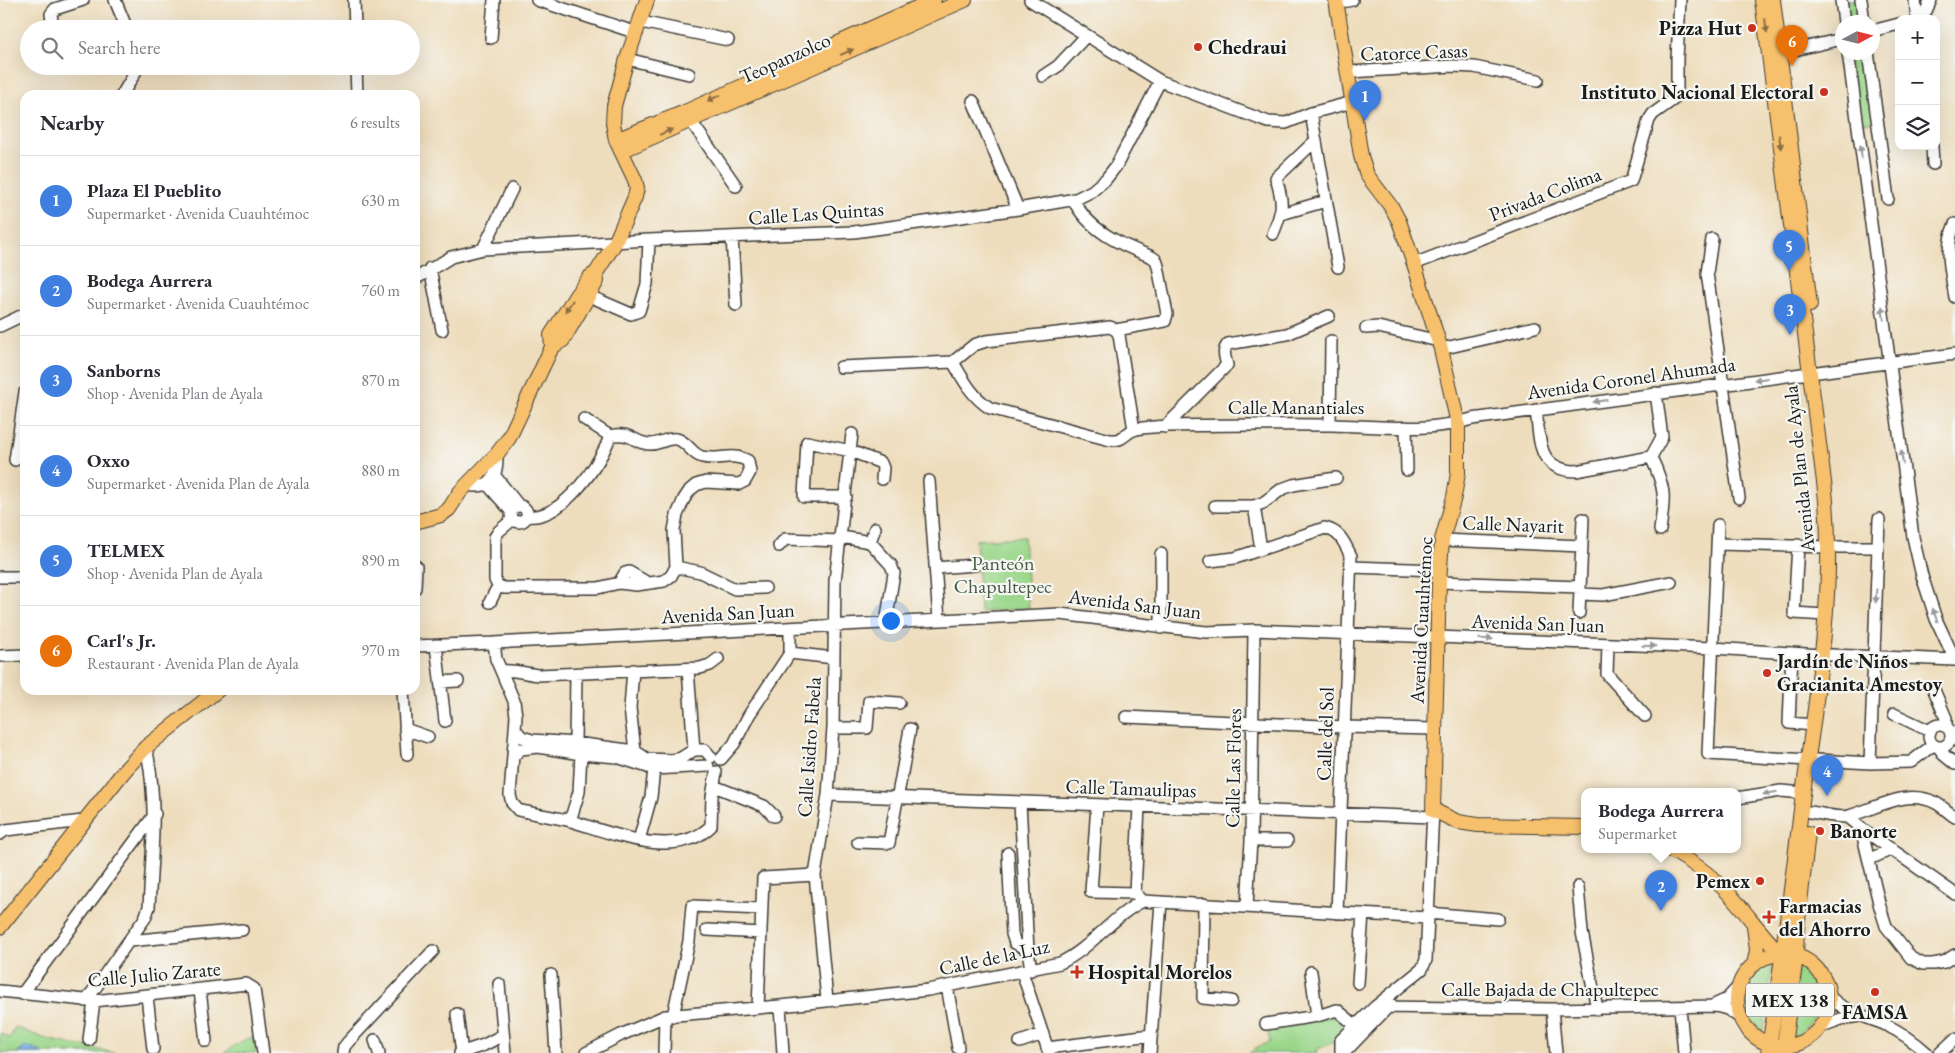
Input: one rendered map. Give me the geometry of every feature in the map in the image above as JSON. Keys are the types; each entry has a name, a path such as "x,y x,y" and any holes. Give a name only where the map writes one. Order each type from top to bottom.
{"main road":[{"path":"420,521 441,515 498,454 509,438 552,347 563,340 590,277 596,273 615,243 635,197 636,188 619,146 613,123 614,106 627,59 647,0"},
{"name":"Teopanzolco","path":"824,56 934,0"},
{"name":"Teopanzolco","path":"619,146 949,3 965,0"},
{"name":"Avenida Plan de Ayala","path":"1762,0 1775,53"},
{"name":"Avenida Plan de Ayala","path":"1773,0 1775,53 1814,372 1825,492 1834,547 1837,585 1813,725 1810,812 1791,931"},
{"name":"Avenida Cuauhtémoc","path":"1337,2 1361,156 1367,175 1392,208 1399,221 1440,345 1458,424 1458,473 1442,540 1439,576 1433,814"},
{"name":"Avenida Plan de Ayala","path":"1786,1050 1789,955 1804,794 1813,760 1826,655 1825,615 1834,547"},
{"path":"0,927 124,770 146,747 212,695"},
{"path":"1433,814 1458,822 1478,824 1581,827"},
{"path":"1675,853 1702,868 1738,903 1766,939 1789,955 1808,961 1818,969"},
{"path":"1754,925 1757,950 1754,965"},
{"path":"1766,939 1777,941 1791,931 1825,978 1831,998 1828,1013 1822,1026 1808,1038 1786,1050 1766,1050 1739,1017 1736,1007 1738,986 1744,974 1767,957 1789,955"},
{"name":"Avenida Plan de Ayala","path":"1766,1050 1789,955"}],"street":[{"path":"52,20 51,14 55,9 83,0"},
{"path":"115,0 123,20"},
{"path":"354,0 355,20"},
{"path":"491,38 494,0"},
{"path":"1030,0 1160,81 1268,122 1286,124 1311,113 1353,102"},
{"path":"1337,2 1352,0"},
{"name":"Privada Colima","path":"1414,264 1631,181 1649,120 1653,114 1674,100 1677,93 1676,59 1680,0"},
{"path":"1841,0 1843,15"},
{"path":"1862,0 1863,15"},
{"path":"1915,0 1917,15"},
{"path":"1921,15 1931,0"},
{"path":"543,1 639,28 728,40"},
{"path":"1880,29 1895,25"},
{"path":"1043,76 1058,66 1086,36"},
{"path":"1775,53 1835,40"},
{"path":"627,59 689,74"},
{"path":"1849,60 1913,537 1922,576 1936,619 1955,660"},
{"path":"1869,60 1888,199"},
{"name":"Catorce Casas","path":"1349,72 1453,66 1474,67 1538,80"},
{"path":"125,90 134,75"},
{"path":"356,75 356,90"},
{"name":"Calle Las Quintas","path":"420,275 451,257 483,250 648,240 854,232 1018,209 1073,199 1092,191 1106,179 1116,166 1160,81"},
{"path":"973,101 1018,209"},
{"path":"1311,113 1338,267"},
{"path":"688,116 736,186"},
{"path":"1273,234 1281,214 1282,198 1276,178 1316,140"},
{"path":"1932,150 1932,164"},
{"path":"483,250 512,189"},
{"path":"1073,199 1076,206 1093,225 1120,244 1152,257 1156,260 1158,266 1167,314 1165,321 1116,330"},
{"path":"1281,214 1326,201"},
{"path":"1955,224 1948,252 1955,297"},
{"path":"732,237 736,305"},
{"path":"1712,239 1707,273 1739,498"},
{"path":"585,292 631,314 639,311 647,284 648,240"},
{"path":"430,268 442,330"},
{"path":"0,326 20,316"},
{"path":"1165,426 1227,365 1224,348 1228,344 1287,334 1329,316"},
{"path":"841,367 952,362 974,345 986,341 1110,327 1116,330 1119,335 1134,430"},
{"path":"1366,328 1378,327 1440,345 1535,327"},
{"path":"1330,425 1331,342"},
{"name":"Avenida Coronel Ahumada","path":"1458,424 1472,419 1656,393 1955,354"},
{"name":"Calle Manantiales","path":"952,362 973,394 990,408 1117,441 1134,430 1165,426 1330,425 1406,427 1458,424"},
{"path":"1651,457 1662,437 1656,393"},
{"path":"1536,410 1542,450 1547,460 1555,468 1565,471 1576,471 1651,457"},
{"path":"498,586 504,588 598,588 619,583 636,585 664,581 672,576 676,568 674,530 677,515 690,490 701,483 738,484 745,481 750,472 748,461 736,456 720,459 701,457 693,453 684,442 677,439 649,444 641,443 632,436 624,434 610,436 584,419"},
{"path":"15,460 20,426"},
{"path":"1406,427 1407,470"},
{"name":"Calle Isidro Fabela","path":"827,1000 815,875 828,795 833,728 835,581 852,434"},
{"path":"491,480 520,523 527,516 546,514 570,496 599,461 610,436"},
{"path":"846,497 804,497 807,442 851,451 881,463 883,468 882,480"},
{"path":"467,485 480,486 491,480 498,469 498,454"},
{"path":"1651,457 1662,481 1664,501 1660,530"},
{"path":"1215,506 1254,506 1263,503 1282,489 1293,485 1336,478"},
{"path":"929,481 939,620"},
{"path":"1254,506 1261,548"},
{"path":"490,602 498,586 496,580 495,537 514,512"},
{"path":"1579,613 1583,519"},
{"path":"1870,763 1879,519"},
{"path":"1718,525 1708,754 1870,763 1912,762 1936,746 1947,745 1952,737 1946,726 1946,718 1934,690"},
{"path":"870,542 875,528"},
{"path":"1210,561 1235,558 1325,528 1335,531 1340,537 1351,562 1439,576 1580,590 1603,595 1671,582"},
{"path":"779,546 785,539 841,539 870,542 891,565 894,573 886,623"},
{"name":"Calle Nayarit","path":"1442,540 1582,546"},
{"path":"1717,544 1878,547"},
{"path":"1798,546 1794,613 1825,615"},
{"path":"1161,554 1161,628"},
{"name":"Calle del Sol","path":"1337,912 1351,562"},
{"path":"935,568 975,565"},
{"path":"676,568 700,572 735,589 765,588"},
{"path":"0,577 20,577"},
{"name":"Avenida San Juan","path":"420,646 790,629 1060,614 1161,628 1206,632 1254,630 1713,648 1955,660"},
{"path":"513,756 521,749 538,747 581,754 617,757 654,769 714,764 734,744 748,715 790,653 790,629"},
{"name":"Calle Las Flores","path":"1247,906 1251,841 1254,630"},
{"path":"494,643 496,659 514,701 516,716 515,729 513,756 510,795 512,803 518,810 570,821 616,835 649,842 681,842 695,838 711,826 714,764 705,750 694,750 681,758 672,760 647,759 635,751 575,743 532,740 522,737 515,729"},
{"path":"1608,644 1607,674 1645,716"},
{"path":"436,645 445,721"},
{"path":"790,653 834,658"},
{"path":"1792,653 1789,723 1813,725"},
{"path":"0,656 20,655"},
{"path":"502,671 510,669 518,673 538,675 688,669 710,665 718,659"},
{"path":"688,669 694,750"},
{"path":"633,670 630,708 635,738 635,751"},
{"path":"508,684 518,673"},
{"path":"575,743 576,674"},
{"path":"440,682 458,681"},
{"path":"402,695 408,754"},
{"path":"833,728 866,728 869,701 899,703"},
{"path":"1894,714 1930,731"},
{"path":"1126,717 1344,727 1436,729"},
{"path":"1946,726 1936,725 1930,731 1930,741 1955,764"},
{"path":"405,729 428,737"},
{"path":"858,842 889,843 910,729"},
{"path":"89,1040 90,1001 145,918 149,907 155,814 153,784 146,747"},
{"path":"570,821 579,792 581,754"},
{"path":"639,840 651,797 654,769"},
{"path":"714,786 764,806 774,816"},
{"path":"1741,797 1781,791 1804,794"},
{"name":"Calle Tamaulipas","path":"828,795 1342,815 1433,814"},
{"path":"1810,812 1847,817 1888,801 1908,798 1923,799 1936,804 1955,817"},
{"path":"1020,803 1028,950 1026,971 1048,1050 1151,1035"},
{"path":"1097,805 1091,892 1139,897 1161,902 1363,914 1498,919"},
{"path":"1139,806 1139,897"},
{"path":"22,994 155,814"},
{"path":"1342,1053 1341,1040 1375,1007 1422,969 1426,960 1433,814"},
{"path":"1847,817 1955,894"},
{"path":"0,834 6,830 83,821"},
{"path":"1861,828 1886,926 1911,958 1923,964 1944,962 1955,956"},
{"path":"1251,841 1287,841"},
{"path":"1870,859 1892,849"},
{"path":"1008,853 1012,934 1015,943 1028,950"},
{"path":"758,1008 763,878 815,875"},
{"path":"1578,887 1582,932 1597,1009"},
{"name":"Calle de la Luz","path":"586,1053 621,1035 669,1016 928,990 1060,963 1072,957 1139,897"},
{"path":"1150,1053 1161,902"},
{"path":"1204,904 1203,998 1231,1001"},
{"path":"664,1053 669,1016 689,941 692,906 761,909"},
{"path":"1358,983 1363,914"},
{"path":"129,941 242,930"},
{"path":"707,930 760,933"},
{"path":"343,1053 344,1047 348,1042 433,951"},
{"path":"1311,972 1317,1016"},
{"path":"551,975 556,1053"},
{"name":"Calle Julio Zarate","path":"0,992 90,1001 246,984 254,990 263,1053"},
{"path":"499,984 505,1053"},
{"path":"947,986 958,1048"},
{"path":"1710,1007 1727,1000 1738,986"},
{"path":"1342,1053 1390,1007 1397,989"},
{"path":"200,990 206,1040"},
{"path":"147,996 153,1049"},
{"path":"1831,998 1844,1009 1902,1034 1922,1052"},
{"path":"780,1006 783,1053"},
{"name":"Calle Bajada de Chapultepec","path":"1375,1007 1597,1009 1710,1007 1727,1009 1739,1017"},
{"path":"1680,1007 1684,1053"},
{"path":"1552,1009 1556,1053"},
{"path":"1266,1024 1317,1016 1337,1010 1355,1026"},
{"path":"457,1014 461,1053 484,1045 503,1035"},
{"path":"1822,1026 1841,1019 1859,1016"},
{"path":"1020,1042 1043,1034"},
{"path":"1940,1053 1955,1039"},
{"path":"375,1040 379,1053"}],"green space":[{"path":"1841,0 1861,0 1863,15 1843,15"},
{"path":"1849,60 1869,60 1877,121 1858,123"},
{"name":"Panteón Chapultepec","path":"1024,537 1029,608 980,612 976,540"},
{"path":"1772,966 1763,1031 1749,1017 1744,997 1747,983 1752,977 1761,970"},
{"path":"1798,966 1815,983 1818,1004 1815,1015 1809,1024 1801,1032 1790,1038"},
{"path":"1334,1013 1348,1029 1335,1039 1336,1041 1316,1050 1317,1053 1249,1053 1256,1050 1255,1048 1270,1042 1267,1028"},
{"path":"15,1027 46,1039 115,1053 0,1053 0,1033 10,1038"},
{"path":"253,1037 256,1053 224,1053 242,1041"}],"water":[{"path":"26,1047 33,1048 43,1053 17,1053"}],"place":[{"name":"Pizza Hut","path":"1752,28"},
{"name":"Chedraui","path":"1198,47"},
{"name":"Carl's Jr.","path":"1792,66"},
{"name":"Instituto Nacional Electoral","path":"1824,92"},
{"name":"Plaza El Pueblito","path":"1365,121"},
{"name":"TELMEX","path":"1789,271"},
{"name":"Sanborns","path":"1790,335"},
{"name":"Jardín de Niños Gracianita Amestoy","path":"1767,673"},
{"name":"Oxxo","path":"1827,796"},
{"name":"Banorte","path":"1820,831"},
{"name":"Pemex","path":"1760,881"},
{"name":"Bodega Aurrera","path":"1661,911"},
{"name":"Farmacias del Ahorro","path":"1769,917"},
{"name":"Hospital Morelos","path":"1077,972"},
{"name":"FAMSA","path":"1875,992"}]}
